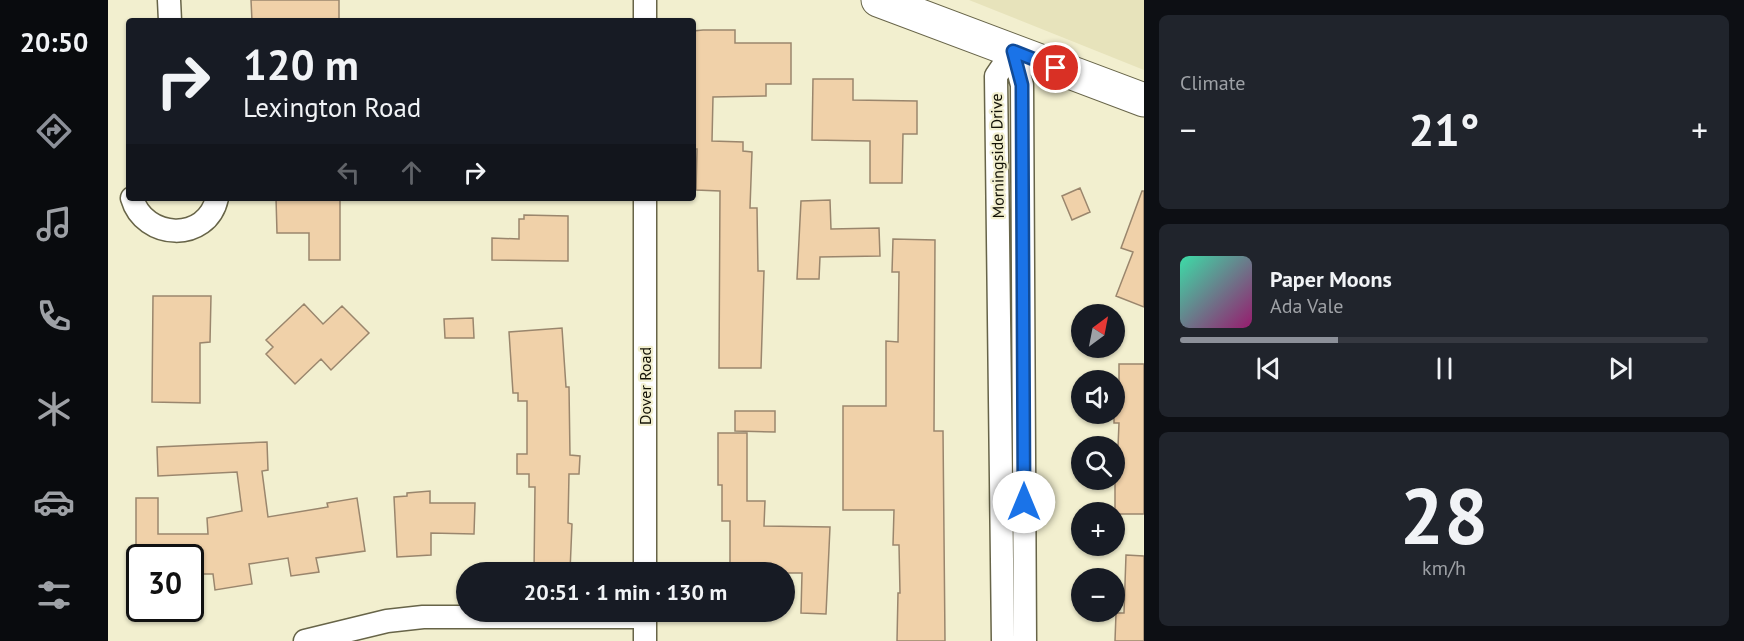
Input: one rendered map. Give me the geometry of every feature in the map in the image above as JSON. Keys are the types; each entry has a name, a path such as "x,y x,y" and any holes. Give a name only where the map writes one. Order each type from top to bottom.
{"main road":[{"path":"878,0 1144,100"}],"street":[{"path":"169,0 170,18"},
{"path":"645,0 645,18"},
{"name":"Morningside Drive","path":"1003,641 996,76 1013,51"},
{"name":"Morningside Drive","path":"1013,51 1022,85 1025,641"},
{"path":"134,201 142,218 168,231 182,231 196,226 208,217 216,201"},
{"name":"Dover Road","path":"645,201 645,562"},
{"path":"305,641 387,621 456,617"},
{"path":"645,622 645,641"}],"shaded area":[{"path":"969,0 1144,0 1144,70"}],"building":[{"path":"251,0 339,0 339,18 252,18"},
{"path":"735,30 735,43 791,43 791,84 766,84 766,96 713,97 712,141 743,142 743,151 752,152 750,208 757,208 758,271 764,271 761,368 719,368 720,191 696,190 696,31"},
{"path":"813,79 853,79 853,100 917,101 917,134 903,134 902,183 870,183 870,141 812,140"},
{"path":"1080,188 1090,212 1072,220 1062,196"},
{"path":"1142,191 1144,191 1144,307 1116,296 1133,252 1121,248"},
{"path":"830,200 831,229 879,228 880,256 820,257 819,279 797,279 801,201"},
{"path":"276,201 340,201 340,260 309,260 309,233 277,233"},
{"path":"524,215 568,216 568,261 492,260 492,238 519,239 519,219 524,219"},
{"path":"893,239 935,240 934,431 943,431 945,641 897,641 898,593 900,593 899,545 893,545 894,510 843,510 843,406 886,406 886,341 898,342 899,272 892,272"},
{"path":"153,296 211,296 210,342 200,343 200,403 152,402"},
{"path":"304,304 323,324 342,306 369,333 331,370 321,359 295,384 266,354 273,347 266,340"},
{"path":"473,318 474,338 445,338 444,319"},
{"path":"562,328 566,387 569,387 570,455 580,456 579,474 569,474 568,523 572,524 570,562 534,562 535,487 529,487 529,474 517,474 517,454 527,454 527,401 518,401 518,393 513,393 509,332"},
{"path":"1119,364 1144,364 1144,514 1125,514 1125,502 1115,502 1115,490 1125,490 1125,436 1118,436 1119,424 1125,424 1125,370 1119,370"},
{"path":"735,411 775,411 775,432 735,431"},
{"path":"718,433 747,433 747,501 765,501 764,526 830,527 826,614 801,613 802,573 795,573 795,562 730,562 730,521 722,521 722,485 718,485"},
{"path":"267,442 268,470 262,471 268,517 328,507 327,503 357,498 365,551 316,558 319,572 291,576 288,558 249,564 252,584 215,590 213,574 204,574 204,544 136,544 136,498 158,498 158,534 208,534 207,518 242,511 237,472 158,476 157,447"},
{"path":"430,491 430,503 475,503 474,534 431,533 431,555 397,557 394,497 407,496 407,493"},
{"path":"1126,555 1144,556 1144,641 1115,641 1116,622 1125,622"}],"route":[{"path":"1024,502 1022,85 1013,51 1056,68"}]}
